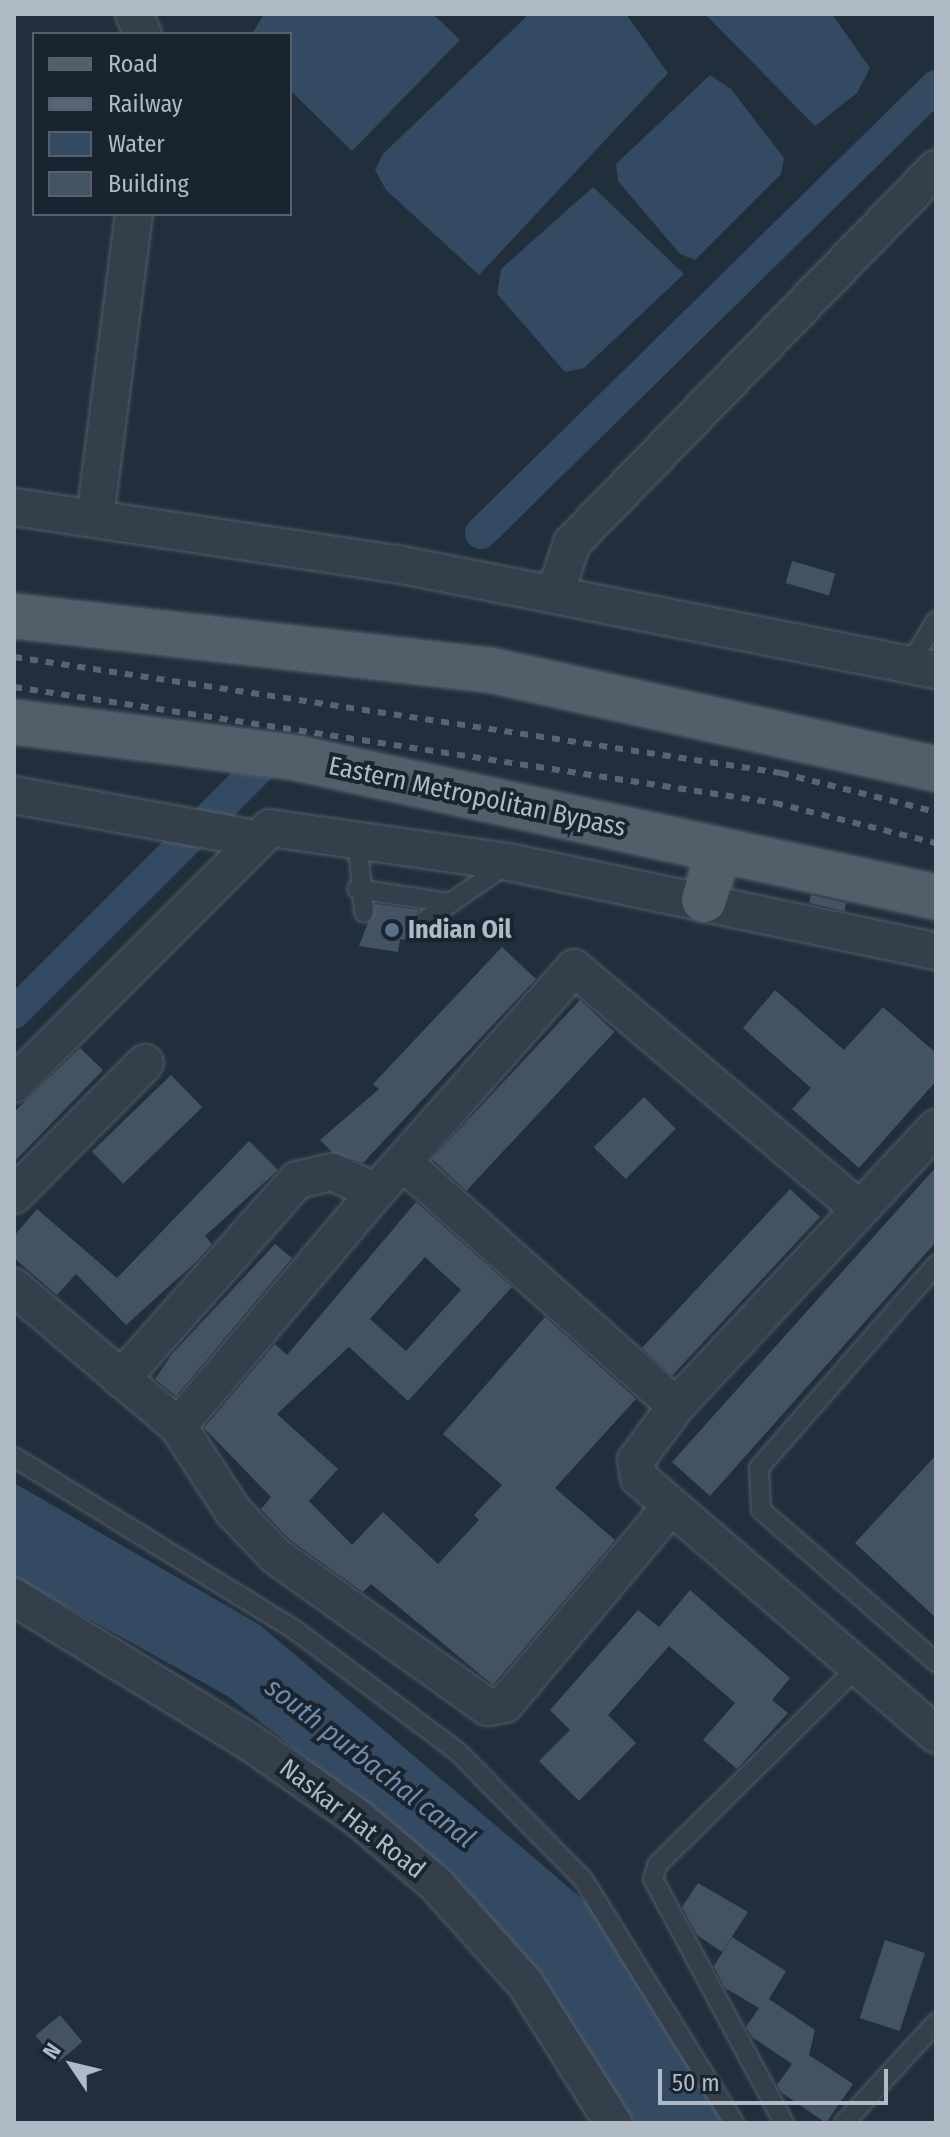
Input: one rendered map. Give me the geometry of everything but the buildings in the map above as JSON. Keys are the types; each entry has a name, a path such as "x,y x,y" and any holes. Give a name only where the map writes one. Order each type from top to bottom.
{"main road":[{"path":"14,616 494,671 936,769"},
{"name":"Eastern Metropolitan Bypass","path":"14,722 292,757 936,897"},
{"path":"704,900 719,850"}],"street":[{"path":"555,594 572,543 936,169"},
{"path":"95,518 134,216"},
{"path":"14,507 555,594 922,667"},
{"path":"14,795 239,834 287,826 509,862 704,900 936,951"},
{"path":"14,1084 239,834"},
{"path":"178,1426 376,1192 574,968 859,1209"},
{"path":"14,1195 145,1063"},
{"path":"936,1128 676,1406 636,1460 639,1478 860,1665 936,1734"},
{"path":"403,1162 676,1406"},
{"path":"121,1379 297,1180 332,1172 376,1192"},
{"path":"14,1287 178,1426 249,1532 488,1707 505,1704 671,1506"},
{"name":"Naskar Hat Road","path":"14,1597 250,1742 358,1818 435,1883 525,1983 613,2123"}],"lane":[{"path":"922,667 936,621"},
{"path":"357,837 357,889 364,913"},
{"path":"424,921 509,862"},
{"path":"357,889 451,903"},
{"path":"936,1265 759,1468 761,1510 936,1662"},
{"path":"14,1457 295,1630 457,1751 583,1879 734,2123"},
{"path":"784,2123 653,1879 658,1864 860,1665"},
{"path":"844,2123 936,2023"}],"water":[{"path":"264,14 433,14 460,40 352,151 292,92 292,32 253,32"},
{"path":"529,14 626,14 668,73 479,275 386,190 375,170 383,154"},
{"path":"705,14 832,14 870,68 857,93 815,126"},
{"path":"710,75 731,89 784,158 781,174 695,260 680,254 618,181 616,164"},
{"path":"593,187 684,274 584,368 565,372 497,294 501,269"},
{"name":"south purbachal canal","path":"14,1483 260,1625 594,1909 725,2123 615,2123 433,1859 229,1697 14,1577"}],"waterway":[{"path":"481,533 936,86"},
{"path":"14,1013 268,759"}],"railway":[{"path":"14,657 781,773 936,812"},
{"path":"14,687 775,803 936,843"}],"place":[{"name":"Indian Oil","path":"392,930"}]}
